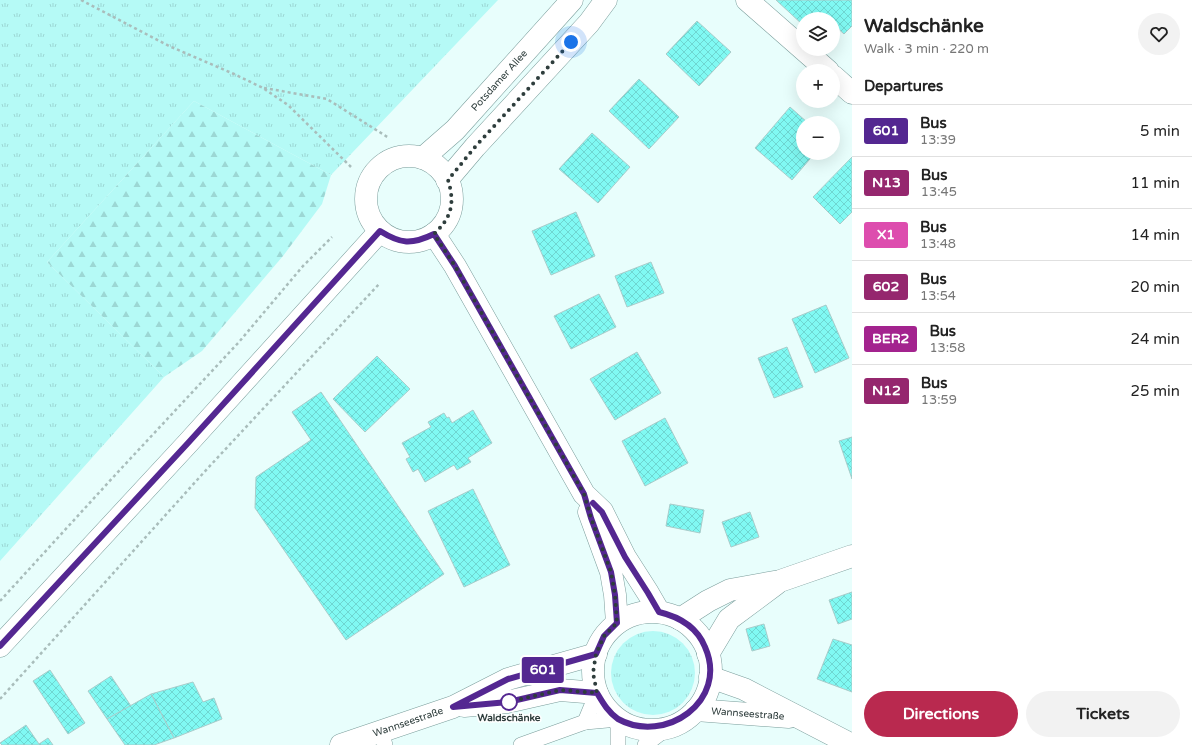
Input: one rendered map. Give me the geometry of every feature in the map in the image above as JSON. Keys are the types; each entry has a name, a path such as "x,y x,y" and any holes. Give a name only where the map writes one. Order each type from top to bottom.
{"street":[{"name":"Potsdamer Allee","path":"423,158 455,130 572,0"},
{"path":"448,180 475,147 589,22 606,0"},
{"path":"747,0 820,64"},
{"path":"840,82 852,93"},
{"path":"409,156 423,158 441,171 448,180 452,204 448,215 442,226 434,234 421,241 406,242 392,239 380,231 370,220 366,205 366,191 372,177 381,166 394,158 409,156"},
{"path":"0,646 188,443 380,231"},
{"path":"434,234 455,266 584,494 591,518 611,572 615,595 617,623"},
{"path":"584,494 602,512 625,557 659,612"},
{"path":"680,619 708,601 730,590 780,581 852,556"},
{"path":"708,654 729,619 780,581"},
{"path":"644,612 659,612 680,619 692,628 702,640 708,654 711,665 706,694 696,710 683,721 667,728 650,730 634,727 618,719 606,708 597,693 593,673 596,654 604,636 617,623 630,616 644,612"},
{"name":"Wannseestraße","path":"341,745 383,738 453,707 508,679 596,654"},
{"name":"Wannseestraße","path":"710,677 744,689 852,745"},
{"name":"Wannseestraße","path":"453,707 508,702 560,690 597,693"},
{"name":"Wannseestraße","path":"696,710 800,718"}],"lane":[{"path":"585,722 597,693"},
{"path":"521,745 585,722 618,719 618,745"},
{"path":"645,745 667,728"}],"path":[{"path":"81,0 169,46 263,88 288,105 351,167"},
{"path":"263,88 327,99 389,138"},
{"path":"0,601 239,342 303,266 332,237"},
{"path":"0,699 216,459 380,283"}],"green space":[{"path":"0,0 498,0 331,175 194,101 47,262 164,377 0,561"},
{"path":"194,101 331,175 322,204 283,256 202,351 164,377 47,262"},
{"path":"653,631 661,632 676,638 688,650 694,665 694,681 688,696 676,708 661,714 653,715 645,714 630,708 618,696 612,681 611,673 612,665 618,650 630,638 645,632"}],"building":[{"path":"776,0 852,0 852,26 844,34 840,30 840,12 796,12 796,19"},
{"path":"697,21 731,52 699,86 666,54"},
{"path":"639,79 679,117 649,149 609,111"},
{"path":"790,107 800,116 796,116 796,160 809,160 792,180 755,148"},
{"path":"592,133 630,167 598,203 559,169"},
{"path":"852,157 852,212 840,224 813,197"},
{"path":"576,212 595,256 551,275 532,231"},
{"path":"651,262 664,293 627,307 615,276"},
{"path":"599,294 616,327 571,349 554,316"},
{"path":"826,305 849,358 815,373 792,319"},
{"path":"787,347 803,387 774,398 758,358"},
{"path":"637,352 661,393 615,420 590,379"},
{"path":"377,356 410,389 365,432 333,399"},
{"path":"321,392 444,574 346,640 255,508 256,477 311,440 292,412"},
{"path":"473,410 492,443 468,458 471,462 457,470 454,465 425,482 418,469 413,472 406,459 410,457 402,443 431,427 428,422 444,413 447,418 449,417 452,423"},
{"path":"665,418 688,463 645,486 622,441"},
{"path":"852,437 852,479 839,441"},
{"path":"473,489 510,565 464,587 428,511"},
{"path":"670,504 704,510 700,533 666,526"},
{"path":"750,512 759,537 731,547 722,522"},
{"path":"852,592 852,619 838,624 829,600"},
{"path":"764,624 770,646 752,651 746,629"},
{"path":"833,639 852,645 852,692 817,679"},
{"path":"50,670 85,723 68,734 33,681"},
{"path":"111,676 131,706 107,719 88,691"},
{"path":"193,682 203,702 214,698 222,719 174,738 151,694"},
{"path":"151,694 174,738 154,745 125,745 107,719"},
{"path":"26,725 39,744 48,738 53,745 2,745 0,743"}],"bus line":[{"name":"601","path":"0,646 188,443 380,231 392,239 406,242 421,241 434,234 455,266 584,494 591,518 611,572 615,595 617,623 604,636 596,654 508,679 453,707 508,702 560,690 597,693 606,708 618,719 634,727 650,730 667,728 683,721 696,710 706,694 710,677 711,665 702,640 692,628 680,619 659,612 625,557 602,512 593,503"}],"place":[{"name":"Waldschänke","path":"509,702"}],"route":[{"path":"509,702 560,690 597,693 593,673 596,654 604,636 617,623 615,595 611,572 591,518 584,494 455,266 434,234 442,226 452,204 448,180 475,147 571,42"}]}
